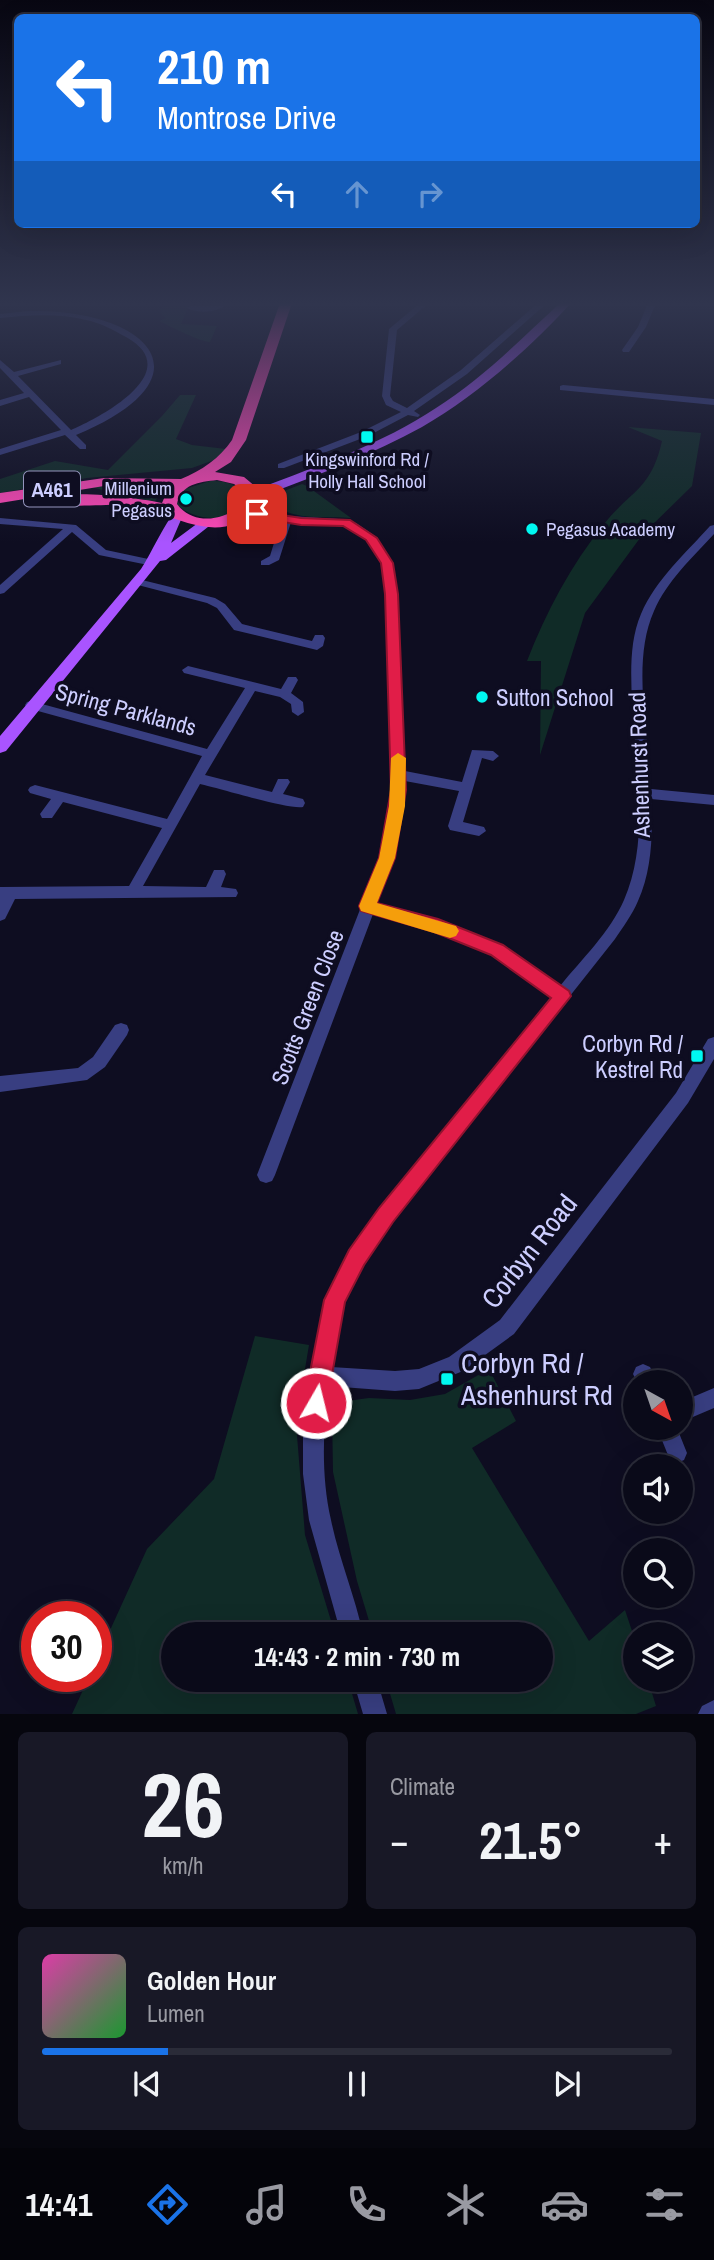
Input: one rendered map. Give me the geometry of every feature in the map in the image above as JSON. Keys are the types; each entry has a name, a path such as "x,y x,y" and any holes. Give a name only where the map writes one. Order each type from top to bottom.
{"highway":[{"path":"174,513 169,504 169,496 188,481 220,463 239,440 259,383"},
{"path":"207,523 226,520 249,505 251,490 242,482 240,460 250,441 269,383"},
{"name":"A461","path":"0,498 196,470 220,463"},
{"name":"A461","path":"104,482 188,481 217,476 242,482"},
{"name":"A461","path":"0,509 80,500 147,502 207,523"}],"main road":[{"path":"242,482 277,477 332,455 413,414 464,383"},
{"path":"249,505 264,491 385,441 433,416 478,383"},
{"path":"0,747 31,705 153,563 169,536 174,513"},
{"path":"153,563 207,523"}],"street":[{"path":"20,383 83,447"},
{"path":"0,452 108,418 130,403 145,383"},
{"path":"388,383 386,400 413,414"},
{"path":"281,466 413,414 452,383"},
{"path":"562,388 714,402"},
{"path":"0,403 30,394"},
{"path":"332,455 353,439"},
{"name":"Scotts Green Close","path":"249,505 283,517 346,522 371,538 382,552 392,594 399,775 397,806 387,858 266,1175"},
{"path":"265,563 275,558 283,517"},
{"path":"0,521 72,527 103,553 153,563"},
{"path":"0,591 72,527"},
{"name":"Ashenhurst Road","path":"349,1622 320,1520 313,1474 313,1430 319,1376 335,1300 356,1258 386,1215 610,935 633,898 643,840 645,793 637,681 641,634 647,614 662,585 714,527"},
{"path":"138,582 211,600 221,606 238,627 317,646 319,638"},
{"path":"188,670 284,694 297,702 298,712"},
{"path":"284,694 292,680"},
{"name":"Spring Parklands","path":"133,892 210,754 252,686"},
{"name":"Spring Parklands","path":"31,705 210,754"},
{"path":"479,831 455,826 477,753 493,756"},
{"path":"399,775 465,787"},
{"path":"197,778 298,803"},
{"path":"275,798 283,782"},
{"path":"35,790 171,825"},
{"path":"645,793 714,800"},
{"path":"47,814 60,796"},
{"path":"211,893 219,874"},
{"path":"0,915 5,893 232,893"},
{"path":"367,906 438,926 497,950 562,996"},
{"path":"0,1084 81,1075 99,1062 121,1030"},
{"name":"Corbyn Road","path":"319,1376 395,1381 419,1379 450,1367 507,1327 682,1098 714,1044"},
{"path":"693,1407 714,1398"},
{"path":"672,1440 677,1453"},
{"path":"369,1692 375,1714"}],"green space":[{"path":"180,395 196,395 176,439 192,445 226,449 214,460 192,468 87,478 0,493 0,479 55,461 108,470"},
{"path":"628,427 701,433 692,486 643,534 585,613 540,755 541,661 527,661 542,625 570,572 604,524 639,488 652,470 662,441"},
{"path":"210,481 230,484 241,491 244,495 241,505 234,512 215,518 204,517 193,515 177,504 182,490"},
{"path":"302,484 351,518 297,515 277,507 269,500 271,496"},
{"path":"91,487 167,487 155,501 122,497"},
{"path":"255,1336 309,1345 296,1423 305,1535 331,1622 161,1622 161,1692 352,1692 358,1714 72,1714 82,1692 112,1692 112,1626 147,1549 214,1479"},
{"path":"489,1369 516,1421 472,1448 589,1641 625,1610 629,1622 623,1622 623,1692 652,1692 656,1706 636,1714 396,1714 390,1692 553,1692 553,1622 369,1622 357,1581 333,1472 332,1413 347,1401 369,1398 410,1400 445,1394"}],"slow traffic":[{"path":"398,758 394,827 387,858 367,906 450,931"}],"place":[{"name":"Kingswinford Rd / Holly Hall School","path":"367,437"},
{"name":"Millenium Pegasus","path":"186,499"},
{"name":"Pegasus Academy","path":"532,529"},
{"name":"Sutton School","path":"482,697"},
{"name":"Corbyn Rd / Kestrel Rd","path":"697,1056"},
{"name":"Corbyn Rd / Ashenhurst Rd","path":"447,1379"}],"route":[{"path":"257,514 301,521 346,522 371,538 387,563 392,594 399,775 394,827 387,858 367,906 438,926 497,950 562,996 386,1215 356,1258 335,1300 316,1403"}]}
